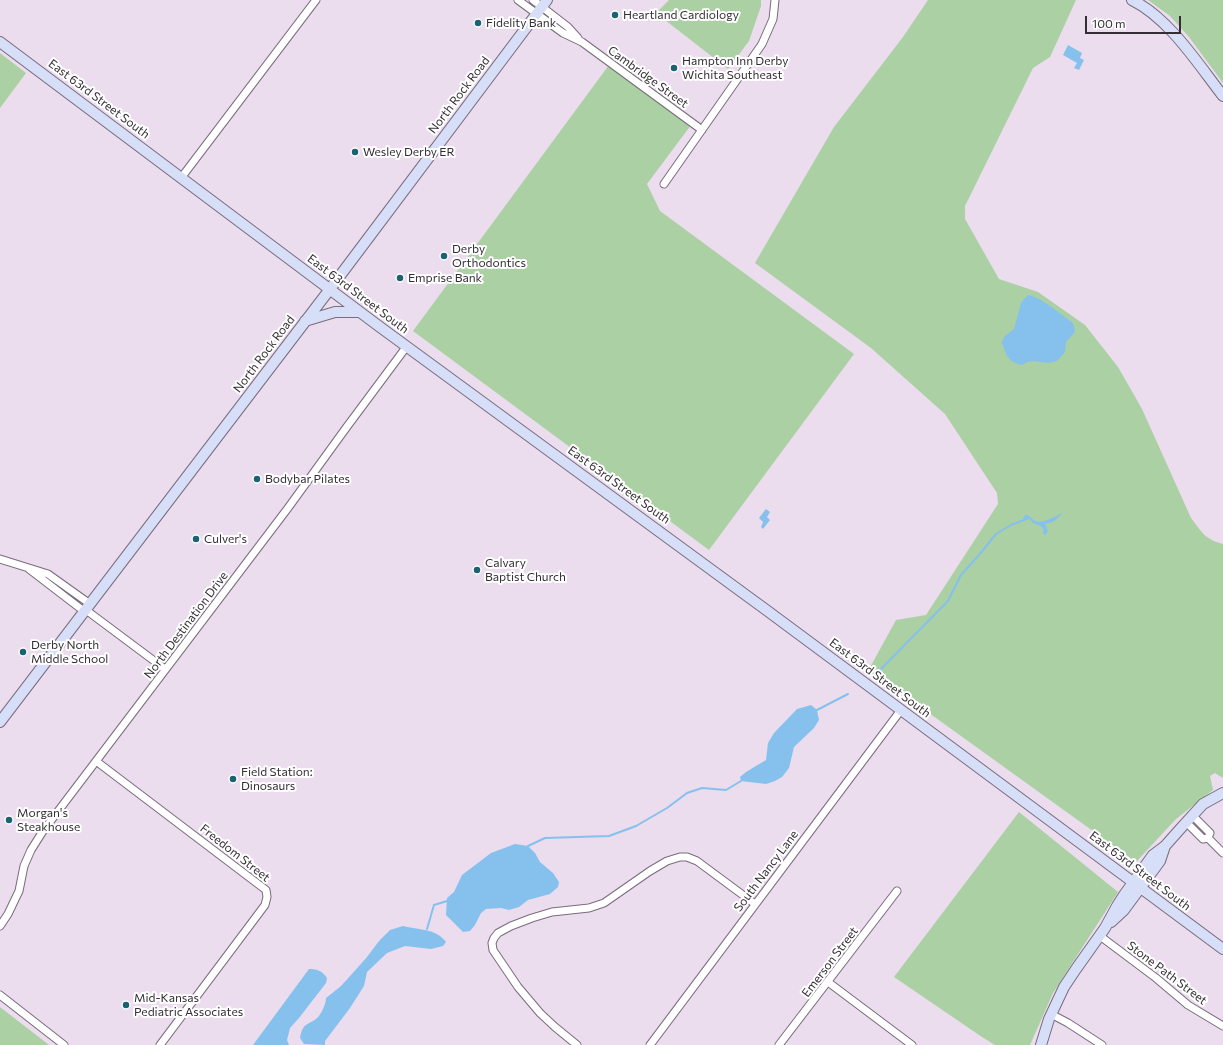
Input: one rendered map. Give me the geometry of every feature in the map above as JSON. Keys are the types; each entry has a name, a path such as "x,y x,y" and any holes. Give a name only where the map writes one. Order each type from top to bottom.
{"main road":[{"path":"1132,0 1154,15 1179,40 1223,96"},
{"name":"North Rock Road","path":"0,722 305,322 542,7"},
{"name":"East 63rd Street South","path":"0,42 360,312 1223,949"},
{"path":"305,322 335,312 360,312"},
{"path":"1041,1045 1051,1014 1064,987 1076,969 1103,932 1124,910 1137,885 1160,861 1165,846 1203,804 1223,793"}],"street":[{"path":"181,178 316,0"},
{"name":"Cambridge Street","path":"518,0 542,7"},
{"name":"Cambridge Street","path":"533,0 542,7 563,33 582,42 702,130"},
{"path":"664,184 762,44 772,19 775,0"},
{"name":"North Destination Drive","path":"0,926 8,914 19,891 24,866 31,850 43,831 288,508 407,346"},
{"path":"0,559 24,566 87,608 165,669"},
{"name":"South Nancy Lane","path":"650,1045 901,710"},
{"name":"Freedom Street","path":"96,761 266,890 267,897 265,905 160,1045"},
{"path":"1189,819 1209,832 1208,838 1223,853"},
{"path":"577,1045 540,1013 518,987 492,950 492,940 498,933 532,918 563,910 589,908 604,903 663,864 680,857 687,857 698,861 755,904"},
{"name":"Emerson Street","path":"779,1045 897,891"},
{"name":"Stone Path Street","path":"1103,932 1188,1004 1223,1026"},
{"path":"828,982 902,1042 912,1045"},
{"path":"0,995 64,1045"},
{"path":"1051,1014 1102,1045"}],"green space":[{"path":"669,0 761,0 761,6 749,41 728,69 656,13"},
{"path":"928,0 1076,0 1050,57 1033,68 965,206 965,219 999,279 1038,292 1085,325 1118,367 1142,409 1191,518 1207,537 1223,544 1223,778 1215,773 1210,776 1213,790 1176,819 1136,862 886,682 885,683 868,671 896,620 926,615 998,504 997,493 945,414 871,348 755,263 834,127 903,37"},
{"path":"1148,0 1223,0 1223,83 1189,37 1170,16"},
{"path":"0,53 26,73 0,108"},
{"path":"609,65 691,125 647,184 660,211 854,354 709,550 413,331"},
{"path":"1019,812 1118,892 1053,993 1030,1045 995,1045 894,977"},
{"path":"0,1007 49,1045 0,1045"}],"water":[{"path":"1068,45 1082,53 1080,58 1084,60 1079,70 1074,68 1077,63 1063,55"},
{"path":"1028,295 1044,302 1072,322 1074,326 1075,332 1066,342 1065,352 1057,361 1048,363 1033,361 1022,365 1009,359 1001,343 1005,336 1014,329 1021,303"},
{"path":"766,509 770,512 767,517 770,520 763,529 761,527 763,522 759,518"},
{"path":"1064,512 1053,522 1045,524 1048,531 1045,535 1043,534 1043,529 1041,526 1033,523 1029,518 1024,521 1023,519 1025,515 1027,515 1039,522 1050,519"},
{"path":"811,705 817,710 819,720 814,728 794,747 789,768 782,777 766,784 741,781 740,777 766,760 768,743 774,733 797,709"},
{"path":"515,844 528,846 535,853 540,862 553,873 559,882 558,887 550,894 528,900 519,907 509,910 501,908 486,909 481,913 470,931 463,932 446,915 447,898 454,892 462,875 491,853"},
{"path":"403,926 432,932 442,937 446,942 443,946 431,949 405,946 387,953 367,972 364,986 350,1008 325,1041 325,1045 304,1044 300,1038 302,1030 320,1015 326,998 341,986 390,930"},
{"path":"309,969 321,972 327,978 326,983 290,1028 287,1040 289,1045 253,1045"}],"waterway":[{"path":"877,673 948,601 961,575 996,534 1011,525 1029,518"},
{"path":"817,710 848,694"},
{"path":"528,846 545,838 609,836 636,826 667,808 687,793 702,788 726,790 741,781"},
{"path":"427,929 434,905 447,901"}],"place":[{"name":"Heartland Cardiology","path":"615,15"},
{"name":"Fidelity Bank","path":"478,23"},
{"name":"Hampton Inn Derby Wichita Southeast","path":"674,68"},
{"name":"Wesley Derby ER","path":"355,152"},
{"name":"Derby Orthodontics","path":"444,256"},
{"name":"Emprise Bank","path":"400,278"},
{"name":"Bodybar Pilates","path":"257,479"},
{"name":"Culver's","path":"196,539"},
{"name":"Calvary Baptist Church","path":"477,570"},
{"name":"Derby North Middle School","path":"23,652"},
{"name":"Field Station: Dinosaurs","path":"233,779"},
{"name":"Morgan's Steakhouse","path":"9,820"},
{"name":"Mid-Kansas Pediatric Associates","path":"126,1005"}]}
